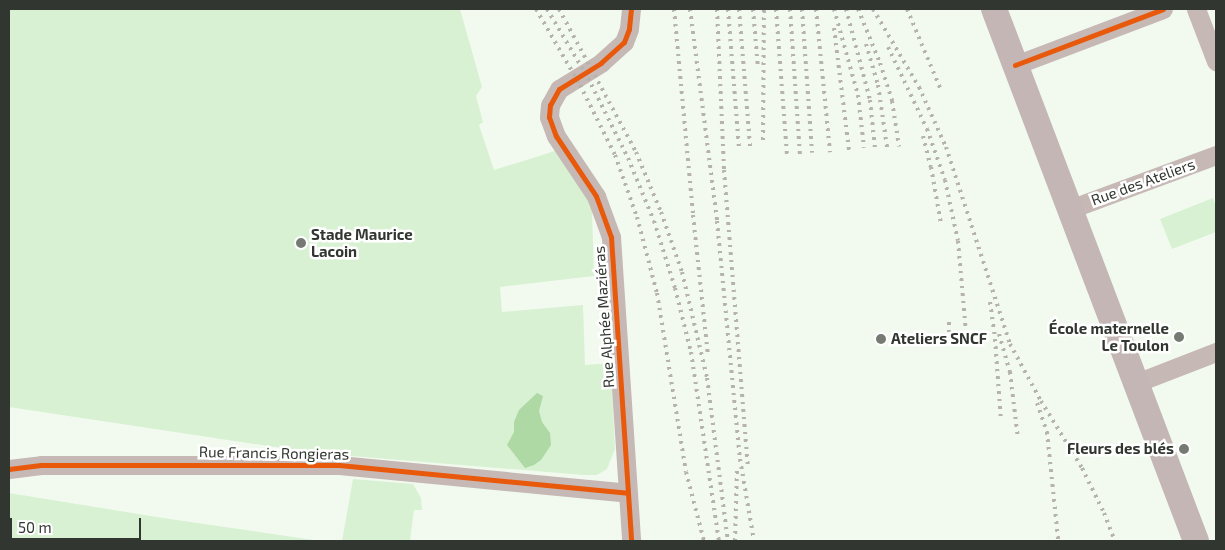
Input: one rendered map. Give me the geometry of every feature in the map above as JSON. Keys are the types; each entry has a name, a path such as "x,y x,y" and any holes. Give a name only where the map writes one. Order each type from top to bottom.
{"main road":[{"path":"994,9 1196,541"}],"street":[{"name":"Rue Alphée Maziéras","path":"631,9 624,42 601,63 566,84 554,94 550,105 549,117 556,136 596,196 611,237 631,541"},
{"path":"1015,65 1163,9"},
{"path":"1196,9 1216,61"},
{"name":"Rue des Ateliers","path":"1070,209 1216,155"},
{"path":"1136,383 1216,352"},
{"path":"9,463 28,466"},
{"name":"Rue Francis Rongieras","path":"9,469 28,466 339,465 628,493"}],"shaded area":[{"name":"Stade Maurice Lacoin","path":"9,9 460,9 482,87 476,96 483,122 479,125 494,170 558,150 595,207 592,211 594,276 500,287 502,312 583,305 585,365 611,363 615,449 607,469 597,475 584,475 315,453 9,407"},
{"path":"1213,198 1216,208 1216,232 1172,249 1160,219"},
{"path":"537,393 543,396 539,411 542,422 550,433 551,445 541,460 525,468 507,445 514,432 514,422 519,410"},
{"path":"353,479 413,484 421,498 422,510 414,510 410,541 342,541"},
{"path":"9,493 163,518 320,541 9,541"}],"railway":[{"path":"536,9 580,85 615,155 637,217 657,293 686,472 704,541"},
{"path":"547,9 588,78 628,158 654,221 675,288 691,352 719,541"},
{"path":"559,9 636,152 661,212 682,272 707,378 728,541"},
{"path":"674,9 708,355"},
{"path":"690,9 717,221 740,459 754,541"},
{"path":"717,9 724,170 748,467"},
{"path":"728,9 739,148"},
{"path":"739,9 750,147"},
{"path":"753,9 758,68"},
{"path":"763,140 764,9"},
{"path":"776,9 787,156"},
{"path":"790,9 800,155"},
{"path":"802,9 812,153"},
{"path":"816,9 830,152"},
{"path":"834,9 858,95 864,148"},
{"path":"846,9 870,100 875,148"},
{"path":"858,9 880,63 892,101 899,146"},
{"path":"873,9 919,87 946,147 1010,344 1041,401 1082,468 1104,513 1115,541"},
{"path":"907,9 940,88"},
{"path":"834,28 849,150"},
{"path":"866,44 878,85 887,147"},
{"path":"888,47 927,129 945,180 958,241 966,332"},
{"path":"923,136 931,167 941,224"},
{"path":"990,302 995,339 1001,421"},
{"path":"949,322 949,332"},
{"path":"999,334 1010,372 1018,439"},
{"path":"1037,403 1047,432 1058,539"},
{"path":"735,541 737,468"}],"cycle path":[{"path":"631,9 629,29 624,42 601,63 559,89 550,105 549,117 556,136 596,196 611,237 631,541"},
{"path":"1015,65 1163,9"},
{"path":"9,469 41,465 339,465 628,493"}],"place":[{"name":"Stade Maurice Lacoin","path":"301,243"},
{"name":"École maternelle Le Toulon","path":"1179,337"},
{"name":"Ateliers SNCF","path":"881,339"},
{"name":"Fleurs des blés","path":"1184,449"}]}
